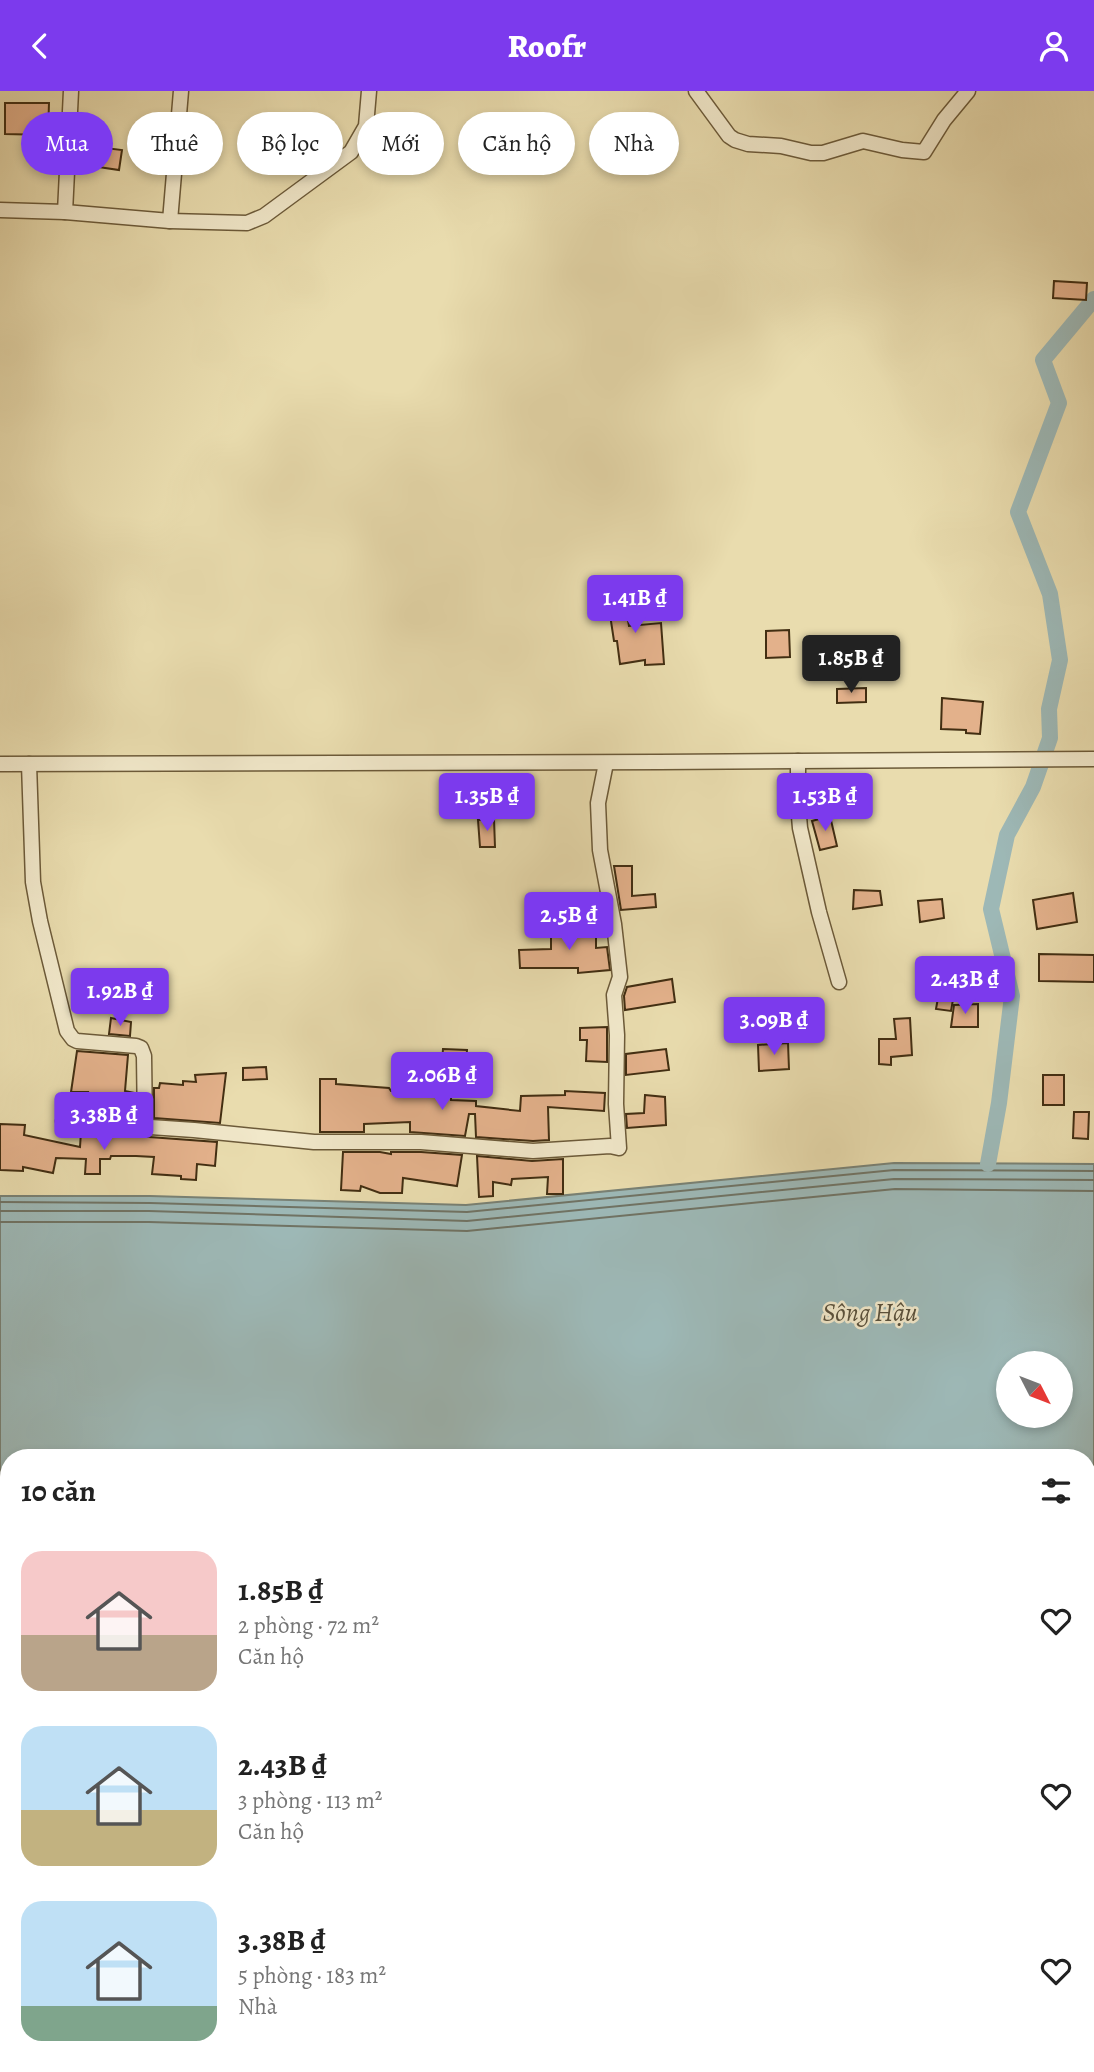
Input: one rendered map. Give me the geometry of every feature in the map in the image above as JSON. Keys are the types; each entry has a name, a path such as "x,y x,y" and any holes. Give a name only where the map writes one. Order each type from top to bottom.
{"street":[{"path":"65,212 71,91"},
{"path":"170,221 181,91"},
{"path":"0,210 247,223 264,216 351,152 366,126 369,91"},
{"path":"696,91 724,131 735,140 758,146 781,146 823,153 863,141 924,152 944,120 968,91"},
{"path":"0,764 1094,759"},
{"path":"798,761 800,828 819,912 839,982"},
{"path":"63,1121 314,1142 421,1142 533,1151 610,1146 619,1148 614,995 620,977 614,924 600,850 598,803 606,762"},
{"path":"29,764 33,882 67,1031 77,1041 136,1046 142,1049 145,1128"}],"water":[{"name":"Sông Hậu","path":"894,1163 1094,1164 1094,1449 0,1449 0,1196 150,1196 466,1205"}],"building":[{"path":"5,103 49,103 49,112 21,112 21,134 5,134"},
{"path":"113,149 122,150 119,170 113,169"},
{"path":"1054,281 1087,283 1086,300 1053,298"},
{"path":"617,587 629,593 625,604 629,626 661,623 664,664 645,665 645,660 620,664 609,608"},
{"path":"789,630 790,657 766,658 766,631"},
{"path":"866,688 866,702 837,703 837,689"},
{"path":"942,698 983,702 980,734 966,733 966,730 941,729"},
{"path":"830,816 837,846 820,850 812,821"},
{"path":"494,819 495,847 480,847 478,820"},
{"path":"614,866 632,866 632,896 655,894 656,907 621,910"},
{"path":"854,890 880,891 882,905 853,909"},
{"path":"1073,893 1077,922 1037,929 1033,900"},
{"path":"942,899 944,918 920,922 918,901"},
{"path":"596,927 596,948 607,947 610,970 578,973 578,968 520,968 519,950 551,949 551,928"},
{"path":"1039,954 1094,955 1094,982 1039,981"},
{"path":"672,979 675,1002 625,1010 624,996 627,987"},
{"path":"939,992 954,994 951,1011 936,1009"},
{"path":"978,1004 978,1027 951,1027 954,1005"},
{"path":"111,1018 131,1022 130,1036 109,1034"},
{"path":"910,1018 912,1055 891,1057 891,1065 879,1064 879,1039 896,1039 894,1019"},
{"path":"607,1027 607,1062 586,1061 587,1040 580,1040 580,1028"},
{"path":"788,1043 789,1069 759,1071 758,1045"},
{"path":"443,1049 467,1050 466,1063 442,1062"},
{"path":"666,1049 669,1070 626,1075 626,1054"},
{"path":"77,1051 128,1055 125,1091 135,1093 135,1116 85,1113 88,1092 71,1092"},
{"path":"266,1067 267,1079 243,1080 243,1068"},
{"path":"226,1073 220,1123 154,1118 154,1088 159,1088 160,1083 183,1085 183,1081 196,1082 195,1075"},
{"path":"1043,1075 1064,1075 1064,1105 1043,1105"},
{"path":"320,1079 336,1079 336,1084 389,1088 391,1091 451,1093 451,1100 476,1101 476,1106 520,1111 521,1096 565,1095 565,1091 605,1093 604,1111 548,1107 549,1140 476,1137 475,1114 469,1114 465,1136 410,1132 410,1122 364,1124 364,1132 320,1132"},
{"path":"645,1095 665,1097 666,1125 627,1128 626,1114 644,1113"},
{"path":"1074,1112 1089,1112 1088,1139 1073,1138"},
{"path":"0,1124 25,1125 24,1135 80,1147 81,1132 217,1142 215,1166 197,1164 196,1180 152,1174 154,1157 136,1156 100,1159 100,1174 85,1174 86,1159 56,1158 53,1173 23,1167 23,1171 0,1170"},
{"path":"343,1152 462,1155 457,1186 403,1178 402,1193 380,1193 361,1186 360,1191 341,1190"},
{"path":"477,1156 532,1161 563,1159 563,1194 547,1194 548,1177 512,1179 511,1185 493,1182 493,1196 479,1197"}],"waterway":[{"path":"988,1164 999,1103 1012,996 991,909 1007,835 1033,787 1050,738 1049,709 1060,660 1050,594 1018,512 1059,403 1043,360 1094,299"}]}
